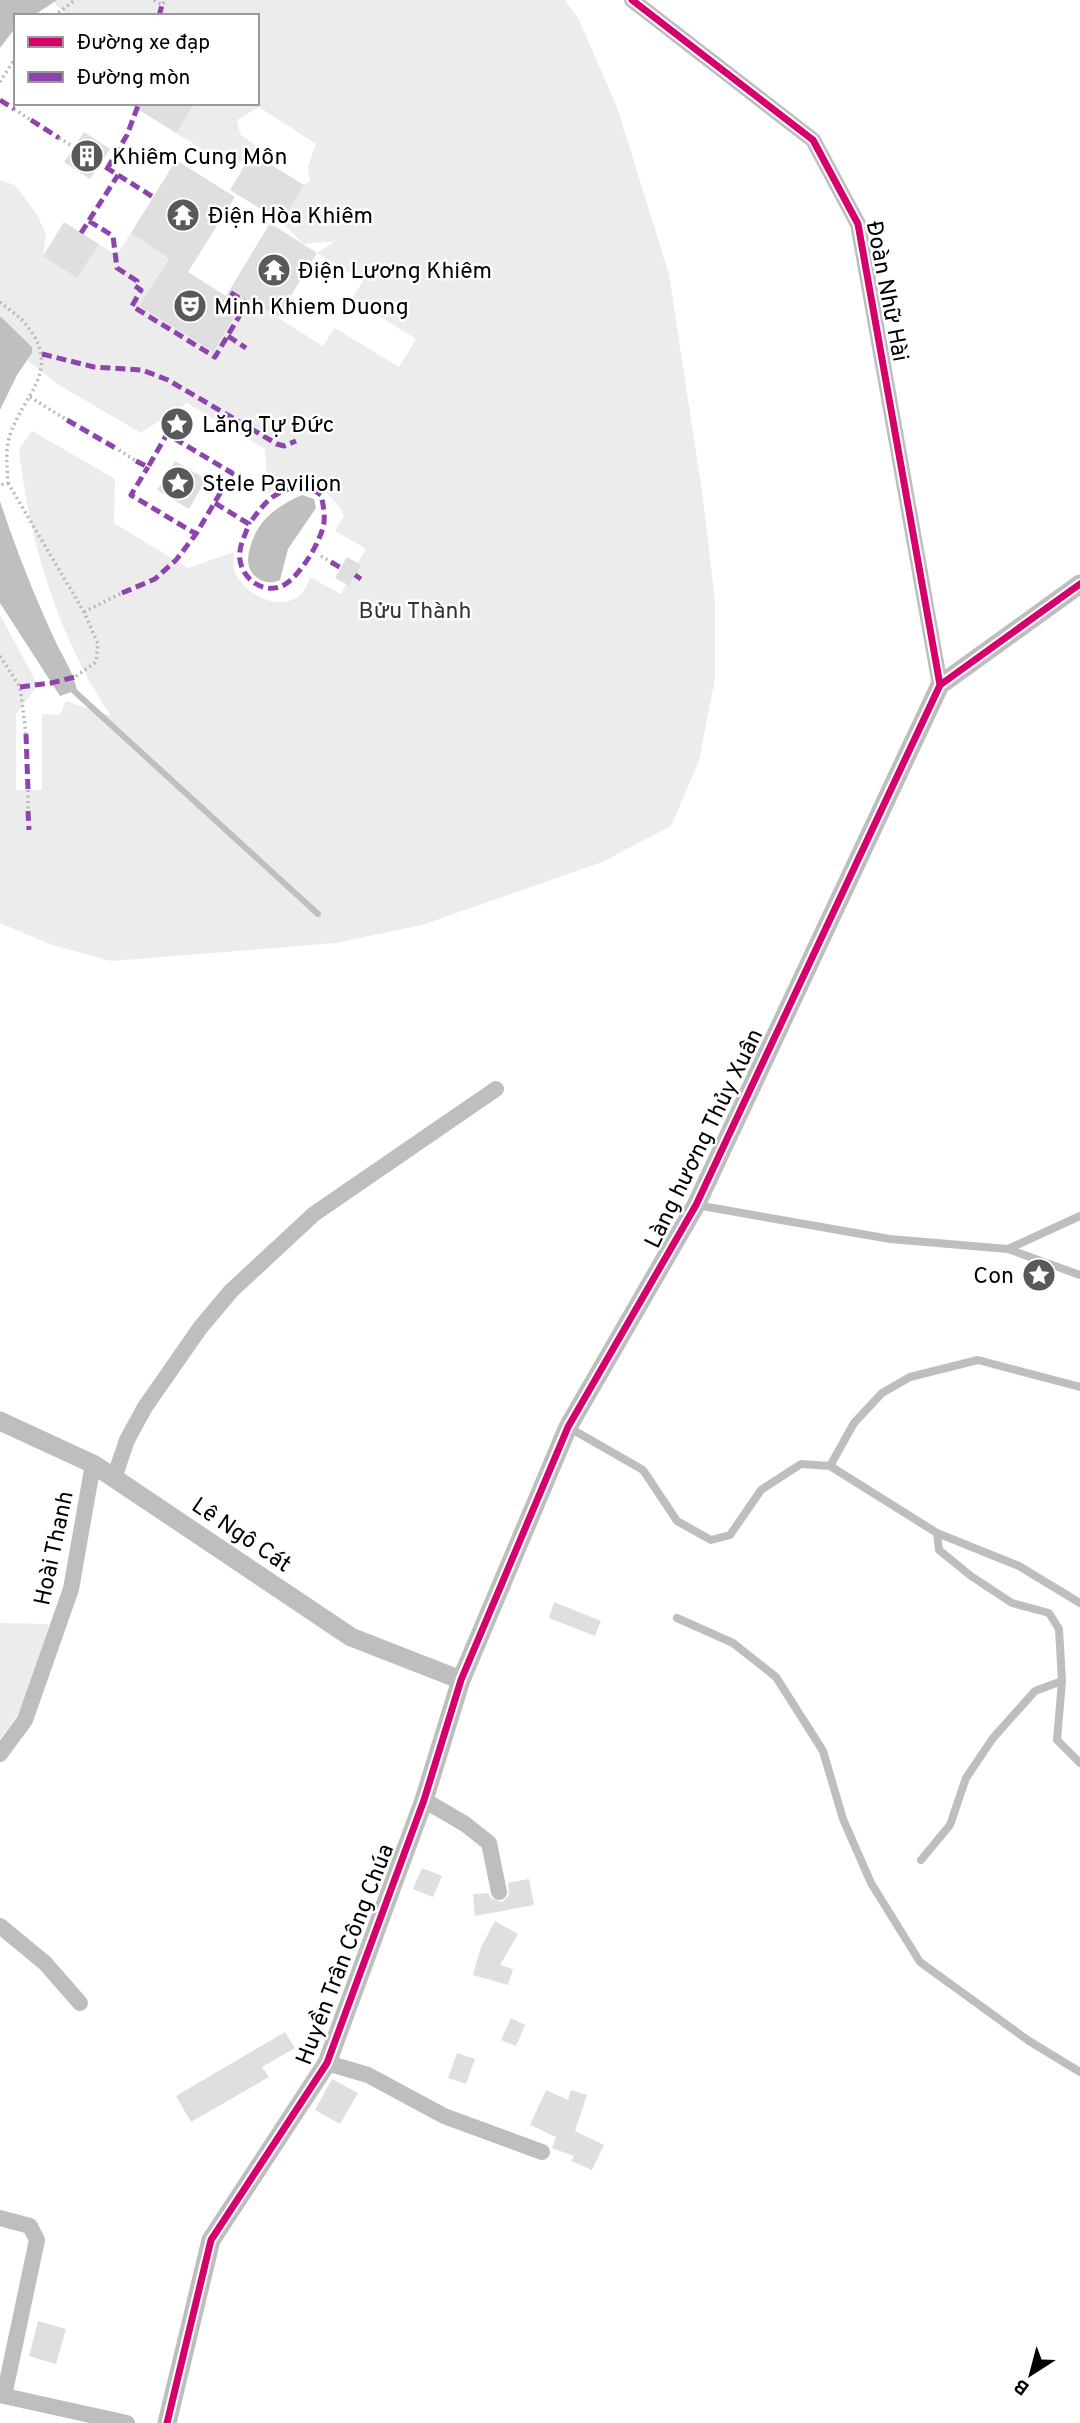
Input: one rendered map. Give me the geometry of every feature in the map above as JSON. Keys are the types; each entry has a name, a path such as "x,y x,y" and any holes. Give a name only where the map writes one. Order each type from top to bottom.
{"street":[{"name":"Đoàn Nhữ Hài","path":"632,0 813,140 858,224 940,685"},
{"path":"940,685 1080,584"},
{"name":"Làng hương Thủy Xuân","path":"461,1680 568,1427 696,1205 940,685"},
{"path":"114,1478 127,1440 145,1407 200,1328 239,1283 314,1213 496,1089"},
{"name":"Lê Ngô Cát","path":"0,1420 93,1464 351,1637 461,1680"},
{"name":"Hoài Thanh","path":"0,1754 25,1720 71,1589 93,1464"},
{"name":"Huyền Trân Công Chúa","path":"167,2423 211,2240 327,2063 424,1800 461,1680"},
{"path":"424,1800 465,1824 489,1843 499,1892"},
{"path":"0,1926 45,1963 80,2003"},
{"path":"327,2063 368,2075 444,2116 542,2152"},
{"path":"0,2218 30,2226 37,2240 2,2396 127,2423"}],"lane":[{"path":"696,1205 890,1239 1008,1249 1080,1275"},
{"path":"1008,1249 1080,1216"},
{"path":"830,1466 854,1423 882,1392 910,1377 978,1360 1080,1387"},
{"path":"568,1427 643,1470 677,1521 711,1540 730,1535 761,1490 801,1464 830,1466 937,1533 1019,1566 1080,1603"},
{"path":"937,1533 939,1550 971,1576 1012,1603 1049,1613 1059,1629 1062,1681 1057,1740 1080,1763"},
{"path":"677,1618 733,1643 776,1677 823,1751 843,1819 871,1883 920,1962 1029,2041 1080,2072"},
{"path":"921,1860 950,1825 966,1778 993,1738 1035,1691 1062,1681"}],"path":[{"path":"57,14 75,0"},
{"path":"153,0 162,5 166,0"},
{"path":"0,82 14,60"},
{"path":"14,109 32,120"},
{"path":"59,138 74,147"},
{"path":"0,302 28,326 43,354 39,380 10,433 5,455 8,483 84,612 99,644 96,662 75,677"},
{"path":"30,397 67,420"},
{"path":"119,450 136,461"},
{"path":"0,485 8,483"},
{"path":"321,556 331,562"},
{"path":"84,612 122,593"},
{"path":"0,656 20,687 26,734"},
{"path":"27,790 28,811"}],"green space":[{"name":"Bửu Thành","path":"565,0 578,18 617,107 669,274 702,492 715,600 715,678 699,761 671,826 602,862 422,925 336,943 112,961 52,945 0,923 0,615 38,685 16,714 16,790 42,790 42,714 60,715 66,701 111,716 92,686 61,621 39,554 30,519 19,449 32,431 115,479 114,523 188,568 234,552 234,569 238,578 263,599 284,602 294,599 303,591 310,577 341,594 366,549 335,531 344,516 330,496 318,487 296,478 280,484 268,494 265,449 187,403 141,433 59,385 28,361 32,347 0,316 0,180 15,185 38,216 46,235 43,256 77,278 99,244 116,255 131,233 169,257 139,306 212,352 241,306 237,292 323,346 335,328 399,367 416,339 352,299 363,281 317,253 335,241 303,244 282,222 304,185 310,181 308,167 316,144 259,107 237,120 240,134 260,149 231,168 176,133 194,105 259,105 259,14 64,14 54,2"},
{"path":"0,1623 49,1624 26,1704 0,1739"}],"shaded area":[{"path":"0,0 57,0 36,14 14,14 14,30 0,48"},
{"path":"0,316 32,347 32,353 17,375 0,410"},
{"path":"302,495 314,499 316,508 288,549 280,580 269,582 259,579 251,572 248,561 256,532 272,513"},
{"path":"0,501 31,586 77,690 60,696 0,603"}],"building":[{"path":"131,105 194,105 176,133"},
{"name":"Khiêm Cung Môn","path":"84,132 110,149 90,179 64,162"},
{"path":"252,153 304,185 282,222 230,190"},
{"path":"176,160 235,197 188,272 226,296 270,223 317,253 278,317 246,298 213,352 139,306 169,258 131,233"},
{"path":"64,222 99,244 77,278 43,256"},
{"path":"175,461 206,479 189,509 157,490"},
{"path":"347,557 361,565 349,586 335,578"},
{"path":"554,1602 601,1621 595,1636 549,1618"},
{"path":"422,1868 442,1876 433,1897 413,1889"},
{"path":"529,1879 534,1905 475,1916 473,1894 488,1893 492,1899 502,1902 509,1895 508,1883"},
{"path":"495,1921 518,1934 500,1965 513,1969 508,1985 473,1975 481,1947"},
{"path":"511,2018 525,2025 516,2046 501,2040"},
{"path":"285,2032 295,2048 262,2067 269,2077 191,2122 176,2096"},
{"path":"457,2053 475,2059 466,2084 448,2078"},
{"path":"332,2079 358,2093 340,2124 315,2110"},
{"path":"546,2090 568,2100 571,2090 587,2095 575,2131 604,2145 592,2170 571,2161 574,2156 552,2148 556,2137 530,2125"},
{"path":"38,2321 66,2329 56,2364 29,2356"}],"waterway":[{"path":"74,691 318,914"}],"marked path":[{"path":"160,14 162,5"},
{"path":"0,100 14,109"},
{"path":"107,169 127,135 138,105"},
{"path":"31,120 59,138"},
{"path":"80,151 153,197"},
{"path":"81,233 118,175"},
{"path":"89,221 113,236 117,268 137,281 135,286 141,290 132,306 215,357 247,303 228,291"},
{"path":"228,336 246,348"},
{"path":"42,354 94,367 142,370 168,380 277,444 284,446 296,441"},
{"path":"67,420 119,450"},
{"path":"136,461 148,467 167,434 232,473 196,534 131,495 148,467"},
{"path":"215,503 249,524 242,542 240,560 250,580 263,587 277,588 290,580 303,566 315,547 324,522 321,495 307,485 287,490 267,502 249,524"},
{"path":"122,593 155,579 176,560 196,534"},
{"path":"331,562 341,568"},
{"path":"355,575 361,579"},
{"path":"20,687 75,677"},
{"path":"26,734 28,790"},
{"path":"28,811 29,830"}],"cycle path":[{"path":"632,0 813,140 858,224 940,685"},
{"path":"167,2423 211,2240 327,2063 424,1800 461,1680 568,1427 696,1205 940,685 1080,584"}],"place":[{"name":"Khiêm Cung Môn","path":"87,156"},
{"name":"Điện Hòa Khiêm","path":"183,215"},
{"name":"Điện Lương Khiêm","path":"274,270"},
{"name":"Minh Khiem Duong","path":"190,306"},
{"name":"Lăng Tự Đức","path":"177,424"},
{"name":"Stele Pavilion","path":"178,483"},
{"name":"Con","path":"1039,1275"}]}
